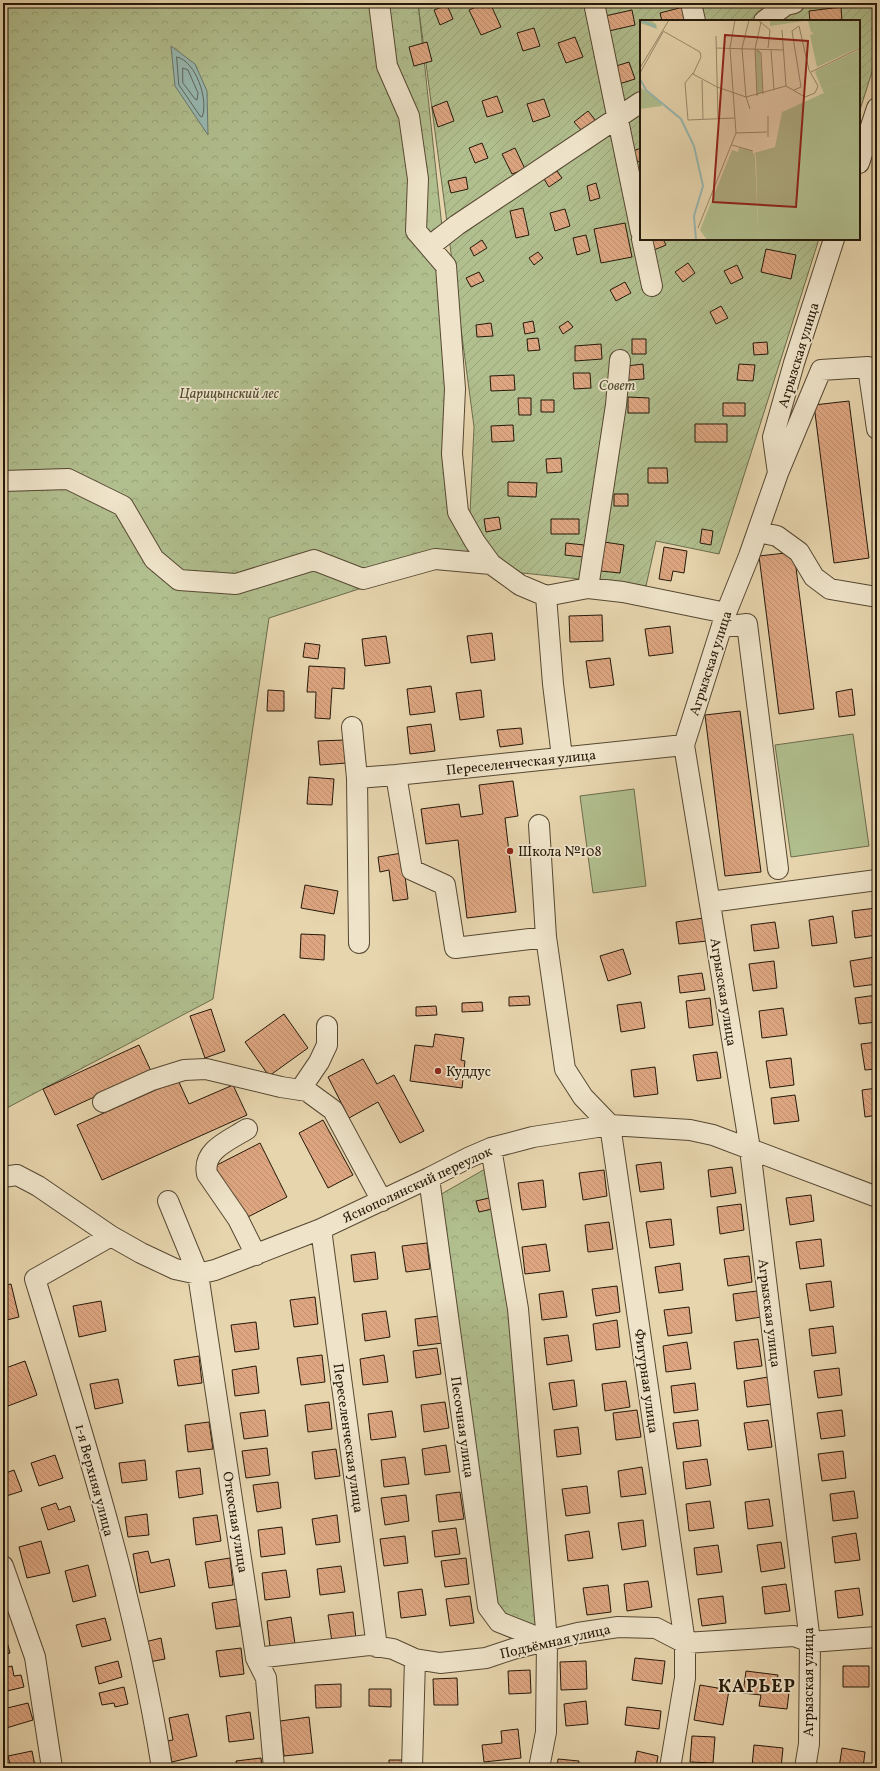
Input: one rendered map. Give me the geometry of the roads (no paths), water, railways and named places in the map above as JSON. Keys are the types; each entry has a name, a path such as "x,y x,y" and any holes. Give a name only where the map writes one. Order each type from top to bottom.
{"street":[{"path":"380,3 387,66 409,116 418,179 416,231 446,266 455,389 452,454 458,512 491,564 520,585 546,596 588,588 622,592 724,620 747,624 778,869"},
{"path":"594,3 640,227"},
{"path":"692,3 695,20"},
{"path":"765,20 786,5 794,3"},
{"path":"430,246 457,225 640,103"},
{"path":"860,161 877,108"},
{"path":"642,240 652,286"},
{"name":"Агрызская улица","path":"805,1768 808,1744 810,1642 750,1149 684,745 724,620 758,532 778,473 773,437 794,363 834,240"},
{"path":"588,588 616,405 620,360"},
{"path":"778,473 821,370 868,368 877,429"},
{"path":"3,481 68,479 123,506 154,559 179,580 236,584 314,560 364,579 435,558 491,564"},
{"path":"758,532 777,536 799,552 814,577 830,589 877,597"},
{"path":"546,596 553,684 562,757"},
{"path":"352,726 357,778 360,943"},
{"name":"Переселенческая улица","path":"357,778 396,776 684,745"},
{"path":"396,776 412,870 445,885 455,948 546,937"},
{"path":"539,825 546,937 565,1070 582,1097 610,1125"},
{"path":"710,902 877,880"},
{"path":"300,1090 319,1062 327,1045 327,1026"},
{"path":"103,1102 152,1080 184,1070 206,1069 307,1091 333,1110 382,1201"},
{"name":"Яснополянский переулок","path":"3,1177 17,1176 38,1186 111,1236 141,1254 175,1269 198,1274 215,1270 256,1255 321,1229 429,1178 470,1156 492,1148 533,1137 610,1125 690,1130 713,1135 877,1197"},
{"name":"Фигурная улица","path":"610,1125 685,1643 685,1678 670,1768"},
{"path":"247,1129 214,1150 208,1157 206,1167 207,1174 238,1219 256,1255"},
{"path":"492,1148 518,1309 547,1641 546,1732 539,1768"},
{"name":"Песочная улица","path":"429,1178 488,1607 499,1622 547,1641"},
{"name":"Откосная улица","path":"168,1201 198,1274 256,1658 266,1678 274,1768"},
{"name":"Переселенческая улица","path":"321,1229 377,1647"},
{"name":"1-я Верхняя улица","path":"111,1236 35,1279 85,1441 127,1600 155,1722 162,1768"},
{"path":"3,1566 35,1657 52,1768"},
{"name":"Подъёмная улица","path":"256,1658 369,1645 393,1649 415,1659 440,1662 486,1658 513,1649 578,1633 618,1627 656,1628 685,1643"},
{"path":"685,1643 794,1636 810,1642 877,1636"},
{"path":"412,1768 415,1659"}],"water":[{"path":"171,46 195,64 207,91 208,135 175,86"}],"place":[{"name":"Школа №108","path":"510,851"},
{"name":"Куддус","path":"438,1071"}],"district":[{"name":"КАРЬЕР","path":"757,1686"}],"park label":[{"name":"Совет","path":"617,385"},
{"name":"Царицынский лес","path":"229,393"}]}
